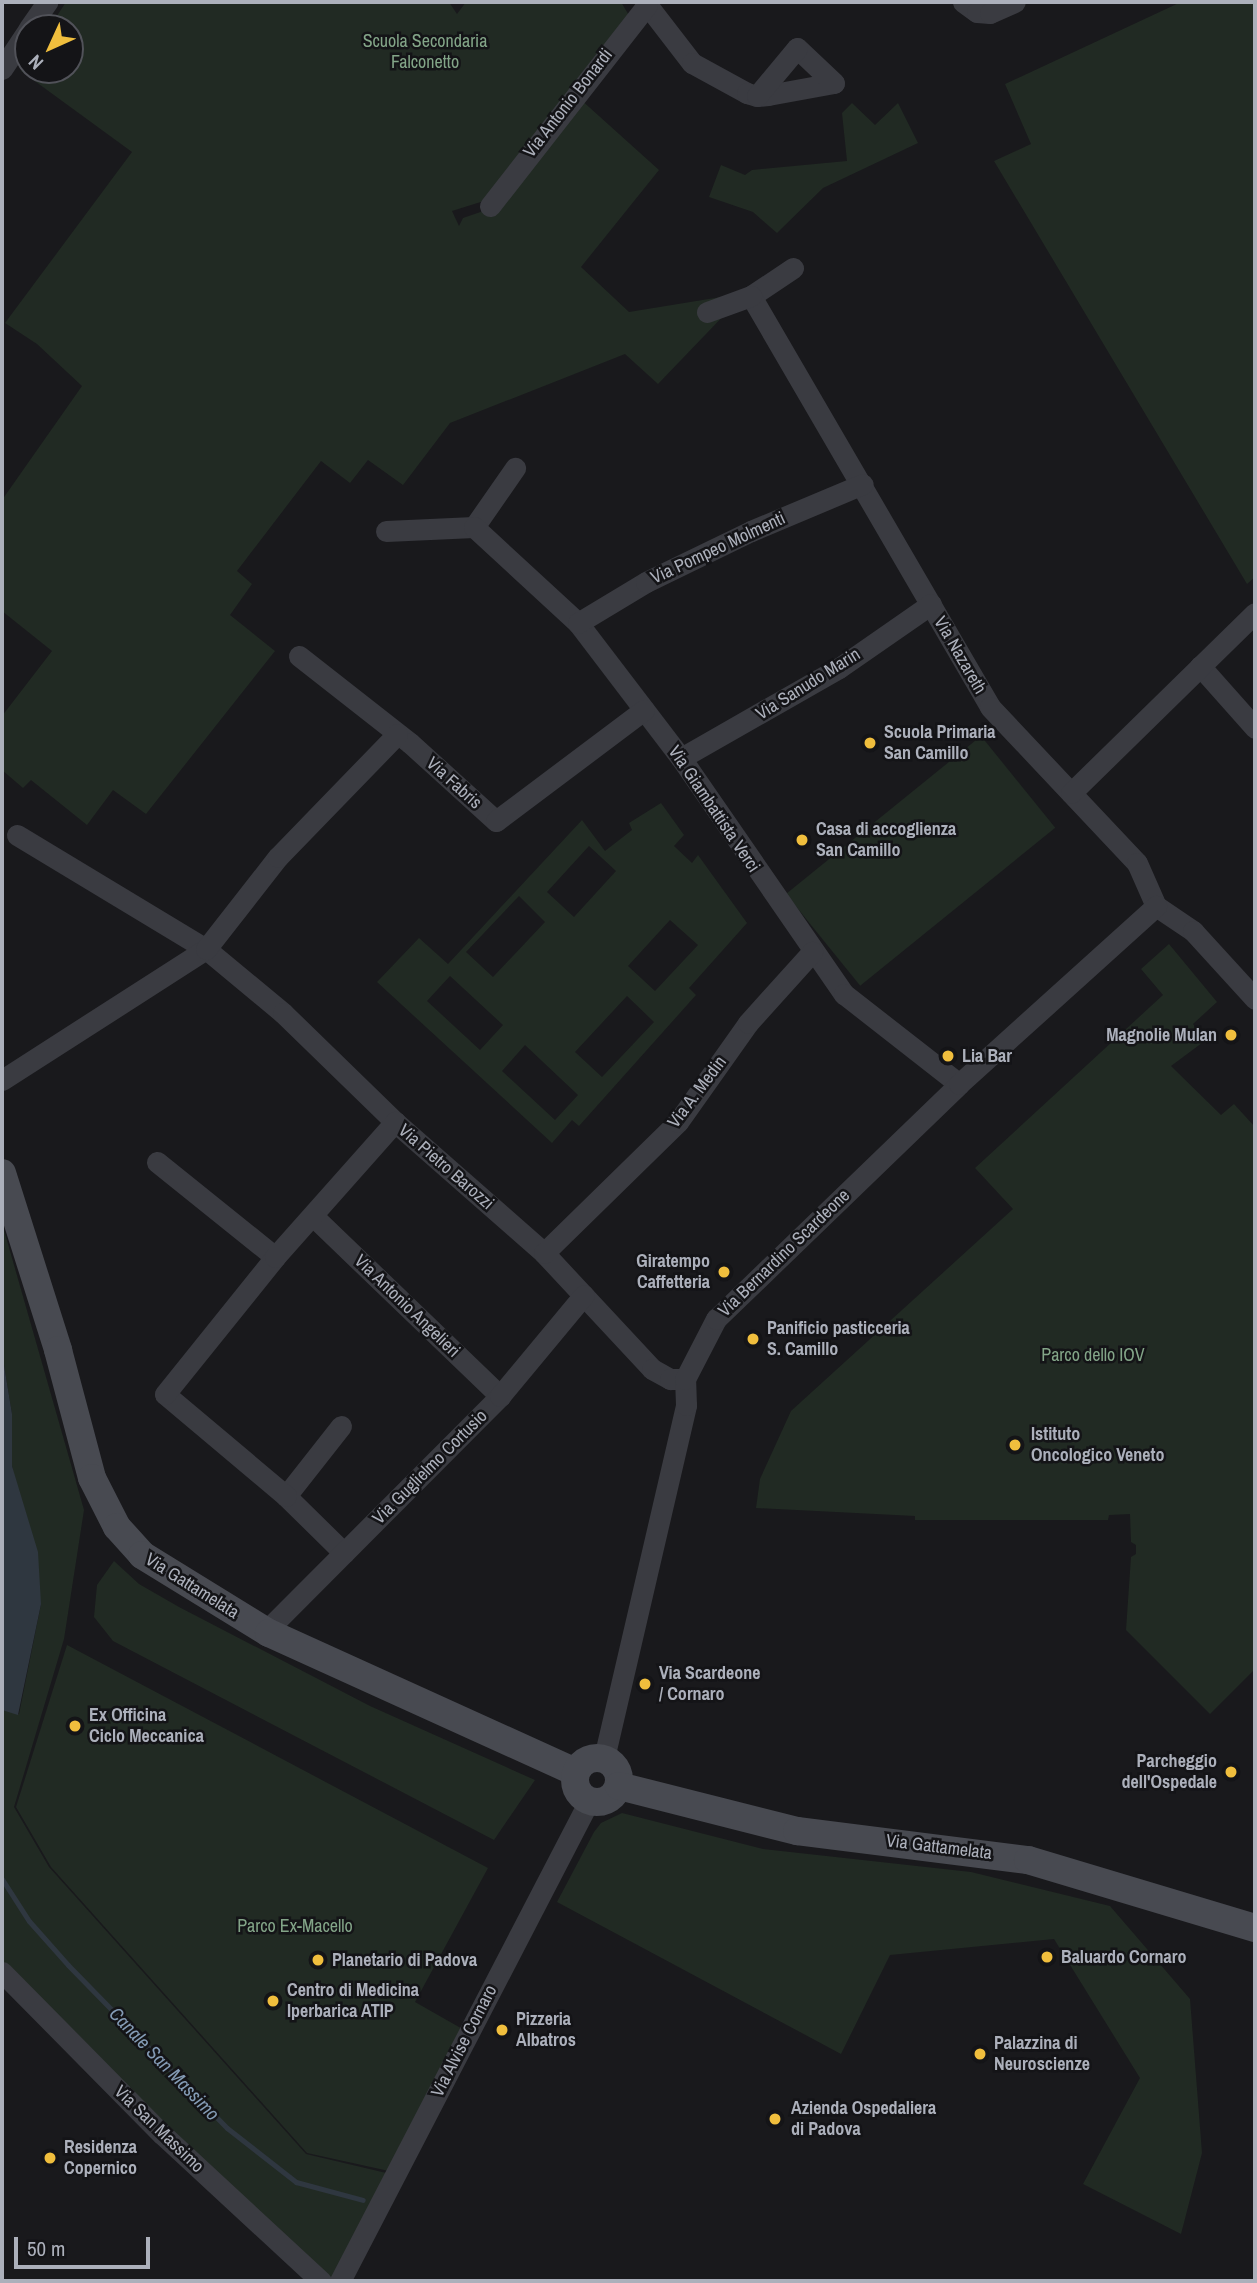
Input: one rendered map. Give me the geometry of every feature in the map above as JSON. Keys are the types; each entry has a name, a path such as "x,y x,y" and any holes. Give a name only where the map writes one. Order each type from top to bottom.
{"main road":[{"name":"Via Gattamelata","path":"2,1173 20,1222 100,1498 142,1555 266,1631 576,1772"},
{"path":"604,1758 617,1769 619,1786 610,1798 589,1801 576,1789 576,1772 587,1759 604,1758"},
{"name":"Via Gattamelata","path":"619,1786 797,1831 1028,1860 1255,1928"}],"street":[{"path":"963,2 977,12 990,13 1015,2"},
{"path":"653,6 702,71 757,96"},
{"name":"Via Antonio Bonardi","path":"490,206 653,6"},
{"path":"2,69 14,51"},
{"path":"707,312 751,296 793,268"},
{"name":"Via Nazareth","path":"751,296 863,484 990,707 1137,863 1156,906"},
{"path":"386,531 474,527 515,468"},
{"name":"Via Pompeo Molmenti","path":"578,623 646,582 739,536 863,484"},
{"name":"Via Giambattista Verci","path":"474,527 578,623 681,758 812,952 852,1002 959,1084"},
{"name":"Via Sanudo Marin","path":"681,758 839,668 931,604"},
{"path":"1071,793 1255,613"},
{"name":"Via Fabris","path":"299,656 397,734 496,821 644,710"},
{"path":"1200,667 1255,727"},
{"path":"2,1080 206,949 278,857 397,734"},
{"name":"Via Pietro Barozzi","path":"17,835 206,949 283,1013 395,1122 544,1253 652,1368 670,1379 685,1379"},
{"path":"1156,906 1193,931 1255,999"},
{"name":"Via Bernardino Scardeone","path":"604,1758 686,1405 685,1379 716,1319 959,1084 1156,906"},
{"name":"Via A. Medin","path":"544,1253 678,1122 748,1023 812,952"},
{"path":"344,1553 286,1496 165,1394 275,1257 395,1122"},
{"path":"157,1162 275,1257"},
{"name":"Via Antonio Angelieri","path":"313,1216 500,1396"},
{"name":"Via Guglielmo Cortusio","path":"266,1631 500,1396 584,1295"},
{"path":"286,1496 341,1426"},
{"name":"Via Alvise Cornaro","path":"340,2281 589,1801"},
{"name":"Via San Massimo","path":"2,1972 162,2134 321,2281"}],"green space":[{"name":"Scuola Secondaria Falconetto","path":"66,2 449,2 457,14 466,2 621,2 630,17 487,200 452,211 459,226 463,218 495,207 579,98 659,170 581,267 629,312 721,297 730,309 658,384 625,354 450,423 403,485 368,460 350,483 321,461 237,571 252,584 230,615 275,651 146,814 113,790 87,825 31,780 23,788 2,770 2,716 52,651 2,611 2,500 82,386 37,344 5,323 132,152 39,84 84,84 84,14 58,14"},
{"path":"1181,2 1255,2 1255,577 1247,584 994,161 1031,144 1005,84"},
{"path":"852,103 875,125 898,103 918,143 823,188 777,233 753,212 709,197 721,165 745,175 752,170 847,161 842,113"},
{"path":"981,736 1055,828 860,986 786,894"},
{"path":"661,803 684,835 674,846 692,863 698,855 747,923 689,988 696,995 579,1126 572,1120 552,1143 377,982 419,938 448,964 582,820 605,851 632,830 629,823","holes":["589,846 616,871 574,917 547,892","519,896 545,922 493,977 466,952","670,920 698,945 655,991 628,966","450,976 503,1025 480,1050 427,1001","627,996 654,1022 602,1077 575,1052","525,1045 578,1095 555,1120 502,1071"]},
{"name":"Parco dello IOV","path":"1169,944 1217,1002 1193,1024 1206,1040 1171,1066 1221,1115 1234,1104 1255,1127 1255,1669 1210,1714 1126,1630 1131,1557 1136,1554 1136,1545 1131,1542 1130,1514 1109,1515 1108,1520 915,1520 915,1516 756,1508 760,1479 791,1411 1013,1209 975,1168 1163,995 1141,969"},
{"path":"2,1223 84,1510 64,1639 14,1807 49,1867 306,2154 399,2176 333,2281 164,2130 2,1962 2,1710 19,1714 41,1604 12,1466 12,1414 2,1353"},
{"path":"114,1561 139,1584 179,1607 370,1706 535,1780 494,1840 113,1641 94,1617 97,1585"},
{"name":"Parco Ex-Macello","path":"67,1645 488,1868 415,2002 466,2031 389,2171 307,2153 51,1867 16,1807"},
{"path":"622,1813 763,1849 971,1872 1110,1906 1190,1999 1202,2153 1181,2234 1083,2184 1140,2078 1054,1939 890,1955 841,2054 557,1902 594,1832 601,1823"}],"shaded area":[{"path":"2,1353 12,1414 12,1466 38,1552 41,1604 18,1715 2,1710"}],"waterway":[{"name":"Canale San Massimo","path":"2,1879 29,1921 68,1965 227,2128 296,2182 363,2200"}],"place":[{"name":"Scuola Primaria San Camillo","path":"870,743"},
{"name":"Casa di accoglienza San Camillo","path":"802,840"},
{"name":"Magnolie Mulan","path":"1231,1035"},
{"name":"Lia Bar","path":"948,1056"},
{"name":"Giratempo Caffetteria","path":"724,1272"},
{"name":"Panificio pasticceria S. Camillo","path":"753,1339"},
{"name":"Istituto Oncologico Veneto","path":"1015,1445"},
{"name":"Via Scardeone / Cornaro","path":"645,1684"},
{"name":"Ex Officina Ciclo Meccanica","path":"75,1726"},
{"name":"Parcheggio dell'Ospedale","path":"1231,1772"},
{"name":"Baluardo Cornaro","path":"1047,1957"},
{"name":"Planetario di Padova","path":"318,1960"},
{"name":"Centro di Medicina Iperbarica ATIP","path":"273,2001"},
{"name":"Pizzeria Albatros","path":"502,2030"},
{"name":"Palazzina di Neuroscienze","path":"980,2054"},
{"name":"Azienda Ospedaliera di Padova","path":"775,2119"},
{"name":"Residenza Copernico","path":"50,2158"}]}
